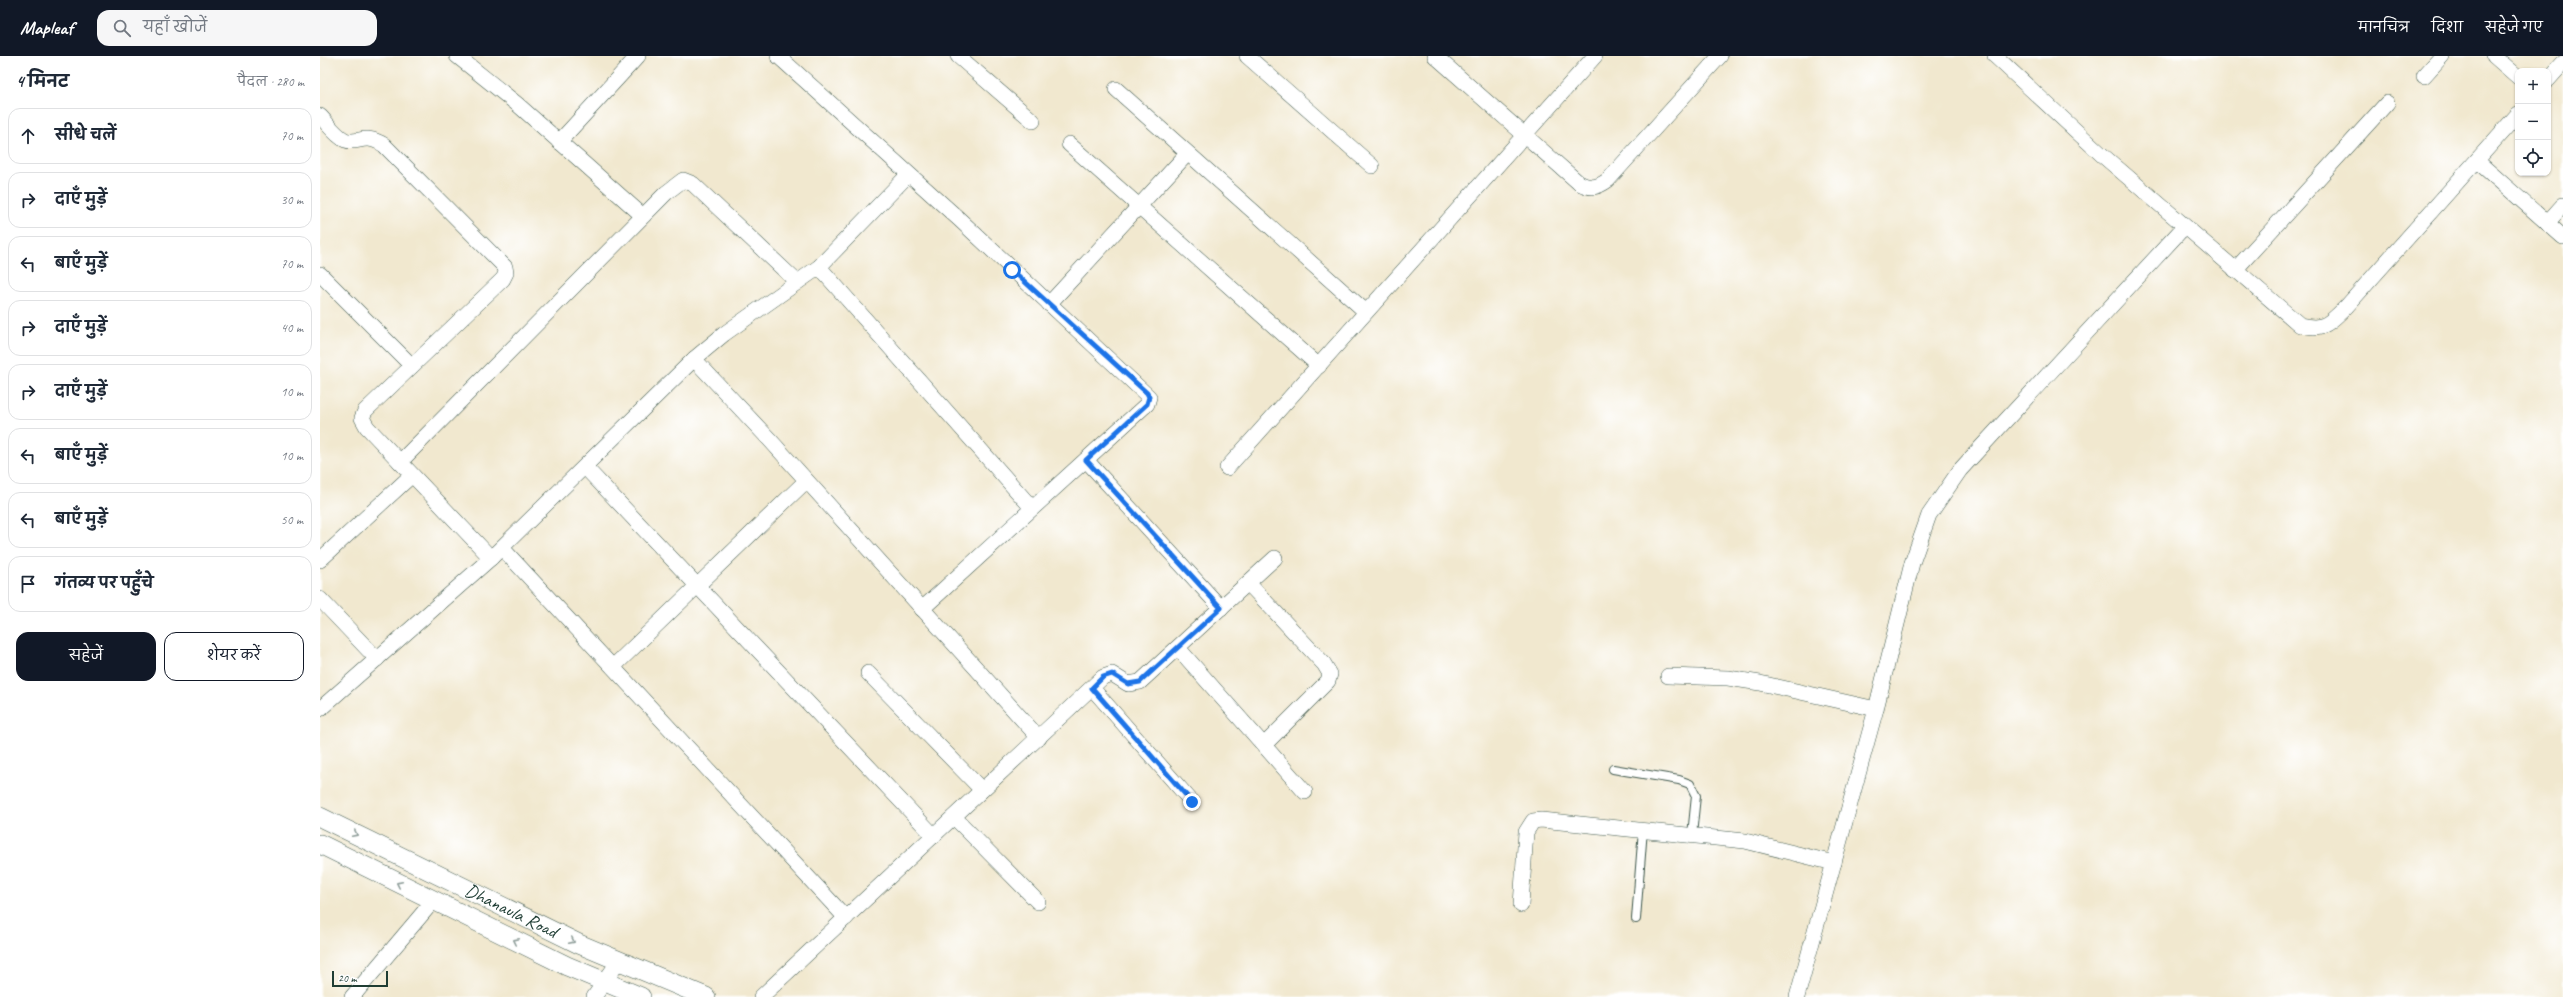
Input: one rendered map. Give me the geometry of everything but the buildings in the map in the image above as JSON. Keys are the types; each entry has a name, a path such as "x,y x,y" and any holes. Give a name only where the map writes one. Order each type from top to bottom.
{"street":[{"path":"457,56 559,142 643,216"},
{"path":"559,142 638,56"},
{"path":"778,56 908,175 960,220 1149,397 1147,404 922,609"},
{"path":"958,56 1033,121"},
{"path":"1247,56 1372,166"},
{"path":"1226,468 1319,366 1365,311 1523,135 1596,56"},
{"path":"1440,58 1523,135 1579,183 1589,188 1598,187 1608,180 1720,56"},
{"path":"1995,56 2184,227 2300,325 2316,329 2330,323 2346,307 2515,117"},
{"path":"2424,76 2442,56"},
{"path":"2494,56 2515,74"},
{"path":"2551,77 2563,63"},
{"path":"1116,89 1186,154 1365,311"},
{"path":"2235,270 2387,103"},
{"path":"320,116 345,140 351,141 369,137 384,145 505,267 506,273 503,279 365,411 362,418 367,427 412,475 496,553 613,667 846,918"},
{"path":"1069,144 1319,366"},
{"path":"1050,304 1186,154"},
{"path":"2477,161 2563,237"},
{"path":"320,709 496,553 694,359 724,334 819,267 908,175"},
{"path":"400,462 643,216 682,180 688,181 797,282"},
{"path":"2547,223 2563,205"},
{"path":"1797,997 1876,709 1912,563 1928,515 1960,470 2184,227"},
{"path":"819,267 1032,508"},
{"path":"320,274 412,366"},
{"path":"694,359 1039,738"},
{"path":"1086,460 1221,608"},
{"path":"585,467 934,836"},
{"path":"320,560 412,475"},
{"path":"613,667 806,481"},
{"path":"761,997 1103,677 1112,674 1125,683 1136,684 1178,648 1276,558"},
{"path":"1248,583 1324,664 1330,674 1328,680 1264,746"},
{"path":"320,599 377,659"},
{"path":"1178,648 1305,792"},
{"path":"868,673 982,790"},
{"path":"1668,676 1728,678 1760,683 1876,709"},
{"path":"1092,688 1192,802"},
{"name":"Dhanaula Road","path":"320,817 579,944 706,997"},
{"path":"954,817 1038,902"},
{"path":"1521,905 1526,832 1533,821 1553,820 1745,841 1834,863"},
{"name":"Dhanaula Road","path":"320,844 566,966 641,997"},
{"path":"352,997 434,900"},
{"path":"594,997 606,982 619,961"}],"lane":[{"path":"1613,769 1679,780 1690,784 1696,796 1692,834"},
{"path":"1636,919 1643,829"}],"route":[{"path":"1012,270 1147,393 1149,397 1147,404 1086,460 1221,608 1140,682 1132,685 1128,684 1115,674 1112,674 1103,677 1092,688 1192,802"}]}
